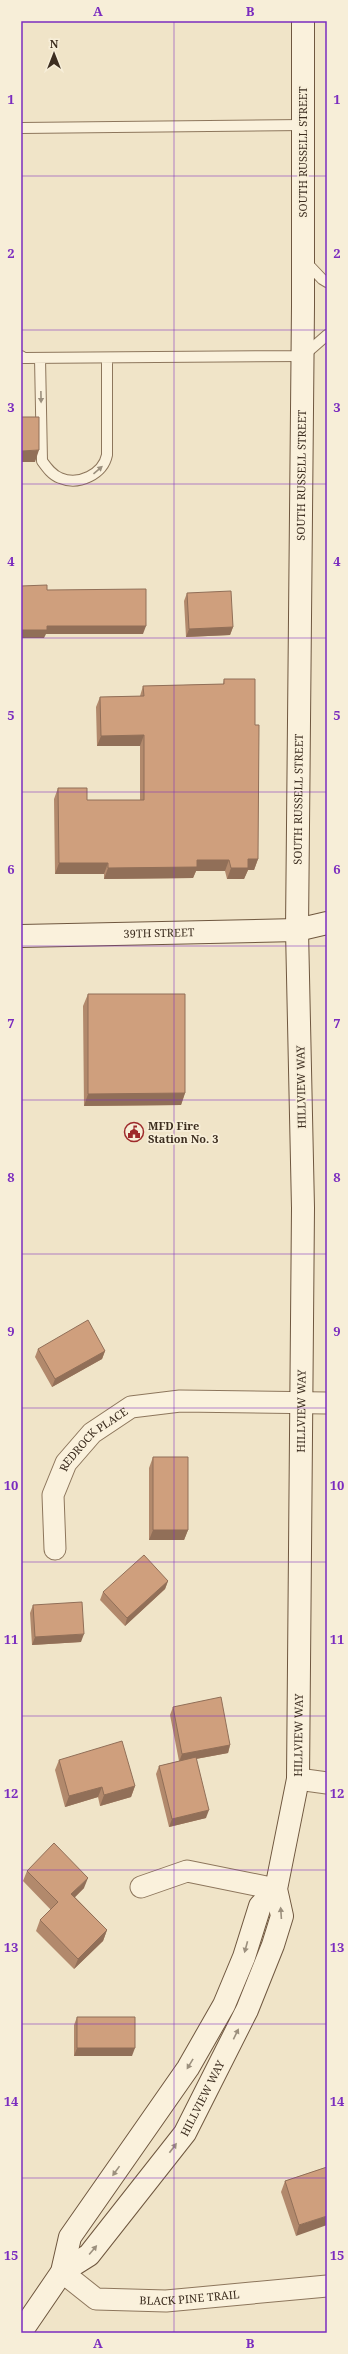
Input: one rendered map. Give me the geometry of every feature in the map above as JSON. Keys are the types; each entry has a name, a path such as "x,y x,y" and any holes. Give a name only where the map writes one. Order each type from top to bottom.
{"street":[{"name":"SOUTH RUSSELL STREET","path":"297,930 303,356 303,21"},
{"path":"297,930 327,923"},
{"path":"297,930 327,940"},
{"name":"39TH STREET","path":"21,936 297,930"},
{"name":"HILLVIEW WAY","path":"62,2272 89,2256 185,2133 247,2010 273,1946 282,1916 276,1889 298,1779 303,1208 297,930"},
{"name":"REDROCK PLACE","path":"55,1549 53,1495 66,1463 92,1433 131,1407 180,1401 327,1403"},
{"path":"298,1779 327,1782"},
{"path":"141,1887 187,1871 276,1889"},
{"name":"HILLVIEW WAY","path":"21,2332 62,2272 70,2237 188,2068 224,2005 244,1957 260,1906 276,1889"},
{"name":"BLACK PINE TRAIL","path":"62,2272 96,2299 166,2301 327,2286"}],"lane":[{"path":"21,128 303,125"},
{"path":"303,259 322,279 327,282"},
{"path":"21,356 24,358 107,358 303,356 327,335"},
{"path":"40,358 42,461 49,470 60,478 70,480 85,479 98,472 105,463 107,455 107,358"}],"building":[{"path":"21,417 39,417 39,450 21,451"},
{"path":"47,585 47,590 146,589 146,626 47,626 47,630 21,630 21,586"},
{"path":"231,591 233,627 189,629 187,593"},
{"path":"224,679 255,679 255,725 259,725 258,859 248,859 248,868 231,868 229,860 197,860 197,867 108,868 108,863 59,863 58,788 87,788 87,800 144,800 144,735 101,736 100,697 144,696 143,686 224,684"},
{"path":"88,994 185,994 185,1093 88,1094"},
{"path":"88,1320 105,1351 55,1379 38,1349"},
{"path":"153,1457 188,1457 188,1530 153,1530"},
{"path":"144,1555 168,1581 127,1618 103,1592"},
{"path":"82,1602 84,1634 35,1637 33,1605"},
{"path":"221,1697 230,1745 182,1754 173,1707"},
{"path":"122,1741 135,1786 104,1795 102,1787 69,1796 59,1760"},
{"path":"196,1757 209,1810 172,1819 159,1766"},
{"path":"54,1843 88,1878 71,1894 107,1930 78,1959 40,1920 58,1902 27,1871"},
{"path":"77,2017 135,2017 135,2048 77,2048"},
{"path":"327,2167 327,2216 299,2225 285,2181"}],"place":[{"name":"MFD Fire Station No. 3","path":"134,1132"}]}
